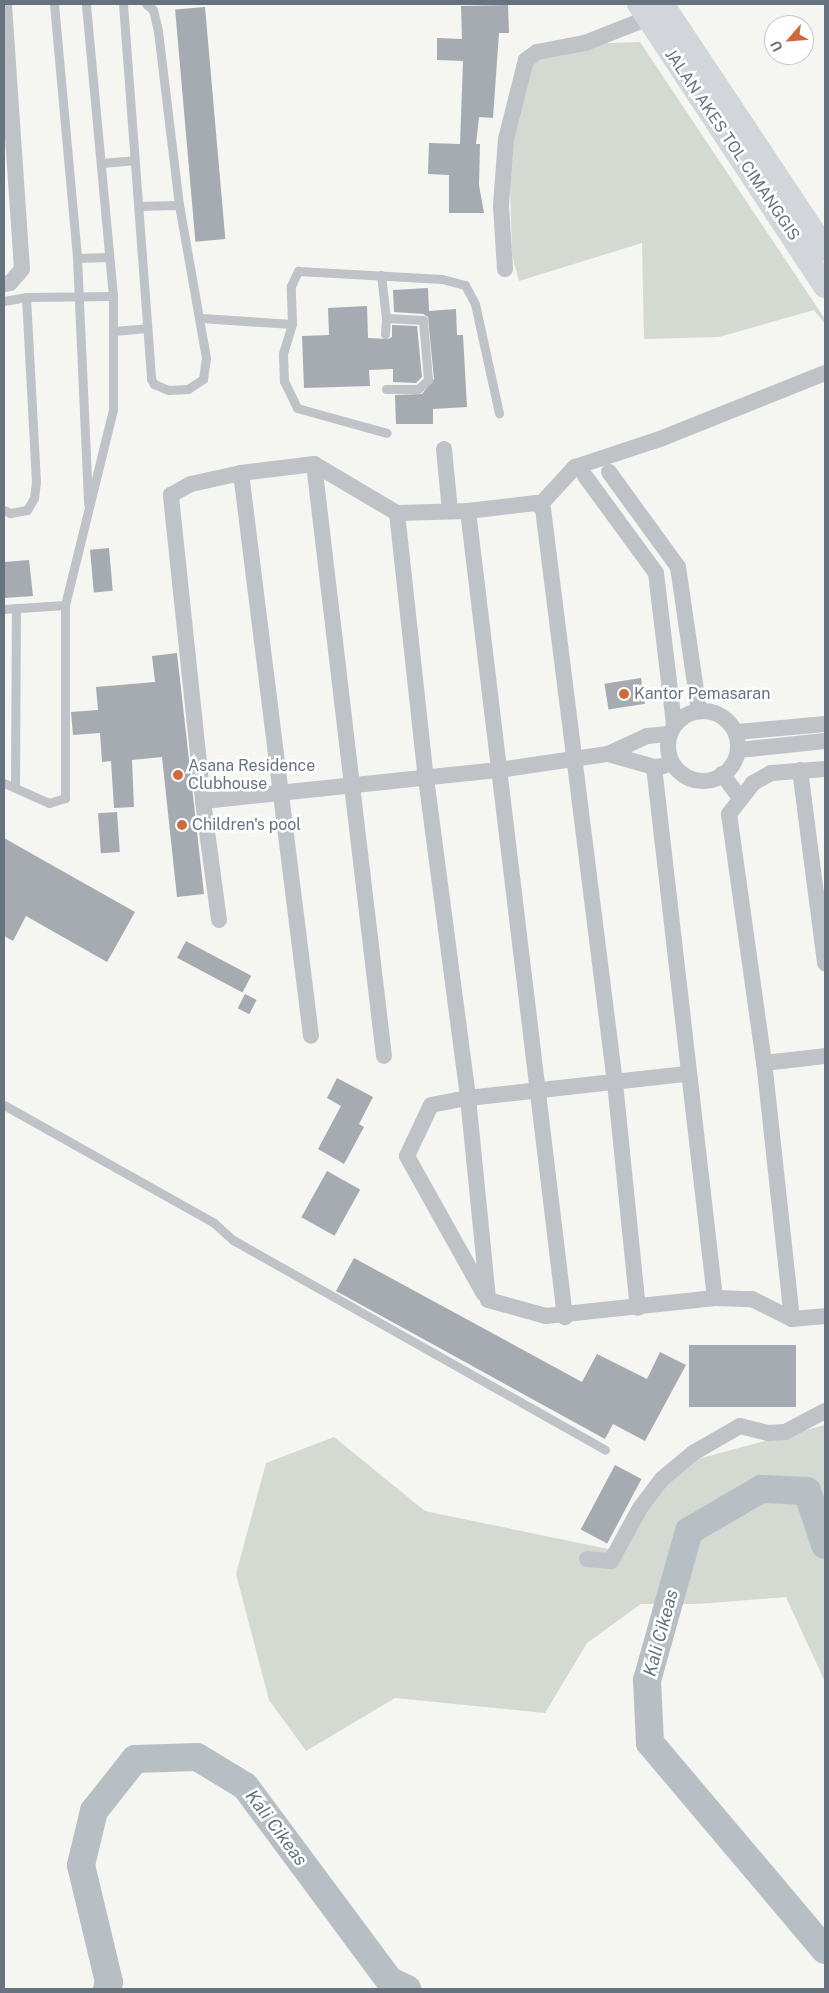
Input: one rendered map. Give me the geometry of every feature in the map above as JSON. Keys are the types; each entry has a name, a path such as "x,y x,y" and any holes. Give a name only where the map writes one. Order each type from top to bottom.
{"main road":[{"path":"650,8 825,249"},
{"name":"JALAN AKES TOL CIMANGGIS","path":"650,8 825,286"}],"street":[{"path":"4,4 22,269 4,284"},
{"path":"505,269 501,206 506,139 526,60 537,52 585,43 650,8"},
{"path":"219,920 203,801 171,495 192,484 241,473 314,464 397,513 468,511 540,505 575,467 660,439 825,373"},
{"path":"444,450 450,511"},
{"path":"314,464 384,1056"},
{"path":"609,472 678,566 699,711"},
{"path":"241,473 312,1036"},
{"path":"203,801 499,770 608,754 647,736 671,729 684,716 699,711 708,711 730,721 738,732 739,750 734,766 722,774 701,780 689,778 671,765 665,747 671,729 656,573 585,476"},
{"path":"540,505 576,758 615,1082 638,1308"},
{"path":"468,511 540,1090 564,1317"},
{"path":"397,513 426,778 468,1098 488,1300"},
{"path":"656,573 678,566"},
{"path":"738,732 825,724"},
{"path":"739,750 825,741"},
{"path":"608,754 654,767 671,765"},
{"path":"654,767 715,1298"},
{"path":"792,1319 764,1063 729,814 753,783 771,773 825,769"},
{"path":"800,770 825,963"},
{"path":"722,774 741,799"},
{"path":"764,1063 825,1056"},
{"path":"688,1074 468,1098 431,1105 407,1156 488,1300 546,1316 564,1317 715,1298 752,1300 792,1319 825,1316"},
{"path":"587,1559 611,1560 640,1508 662,1479 694,1453 740,1426 768,1433 785,1432 825,1411"}],"lane":[{"path":"54,4 77,258 77,296 85,385 88,517"},
{"path":"4,783 49,802 65,798 65,605 113,409 113,296 86,4 96,4"},
{"path":"123,4 146,328 154,384 168,390 188,389 203,379 206,358 201,318 179,205 158,31 153,10 146,4"},
{"path":"102,163 134,160"},
{"path":"138,206 179,205"},
{"path":"77,258 110,257"},
{"path":"388,433 297,408 284,381 283,354 292,324 291,286 298,271 442,279 466,285 474,304 499,413"},
{"path":"381,275 386,318 385,334"},
{"path":"4,301 26,297 113,296"},
{"path":"4,510 10,513 27,510 34,498 36,482 26,297"},
{"path":"201,318 292,324"},
{"path":"386,318 422,320 428,380 418,389 386,389"},
{"path":"114,331 146,328"},
{"path":"4,609 65,605"},
{"path":"15,787 16,608"},
{"path":"4,1105 214,1223 234,1240 605,1450"}],"shaded area":[{"path":"640,42 825,319 825,324 814,310 719,337 644,339 642,243 519,281 512,255 509,149 531,46"},
{"path":"825,1425 825,1682 786,1597 698,1604 641,1604 587,1643 545,1713 395,1698 306,1751 269,1700 236,1574 266,1463 334,1437 425,1511 618,1551 675,1465"}],"building":[{"path":"508,5 509,33 499,33 493,118 479,117 476,144 480,144 479,185 484,213 449,213 449,175 428,174 429,143 460,144 463,61 437,60 437,38 462,39 461,6"},
{"path":"205,7 225,239 195,242 175,10"},
{"path":"428,288 429,311 456,309 457,335 463,335 467,407 433,409 433,424 396,424 395,395 422,394 434,379 428,317 423,314 394,312 393,290"},
{"path":"367,306 368,338 388,339 392,337 392,325 417,326 422,377 416,383 393,382 393,369 369,370 370,386 304,388 302,336 329,335 328,308"},
{"path":"109,548 113,591 94,592 90,550"},
{"path":"29,560 33,596 4,598 4,562"},
{"path":"177,653 204,894 177,897 162,757 132,760 134,807 114,808 111,761 102,762 100,733 73,735 71,712 98,710 96,687 155,682 152,656"},
{"name":"Kantor Pemasaran","path":"641,678 645,704 609,709 604,684"},
{"path":"117,812 120,852 101,853 98,813"},
{"path":"4,838 135,912 107,962 26,916 13,941 4,936"},
{"path":"186,941 251,976 242,993 177,958"},
{"path":"245,994 257,1000 249,1014 238,1008"},
{"path":"337,1078 373,1097 359,1124 364,1127 344,1164 318,1149 341,1106 327,1098"},
{"path":"327,1171 360,1189 335,1236 301,1217"},
{"path":"354,1258 582,1382 597,1354 647,1379 660,1352 686,1365 645,1441 613,1424 605,1439 336,1291"},
{"path":"689,1345 796,1345 796,1407 689,1407"},
{"path":"615,1465 641,1479 607,1544 581,1529"}],"waterway":[{"name":"Kali Cikeas","path":"825,1545 807,1491 761,1489 689,1531 647,1680 650,1743 825,1950"},
{"name":"Kali Cikeas","path":"107,1989 109,1982 81,1865 94,1811 135,1759 197,1757 245,1786 390,1981 407,1989"}],"place":[{"name":"Kantor Pemasaran","path":"624,694"},
{"name":"Asana Residence Clubhouse","path":"178,775"},
{"name":"Children's pool","path":"182,825"}]}
